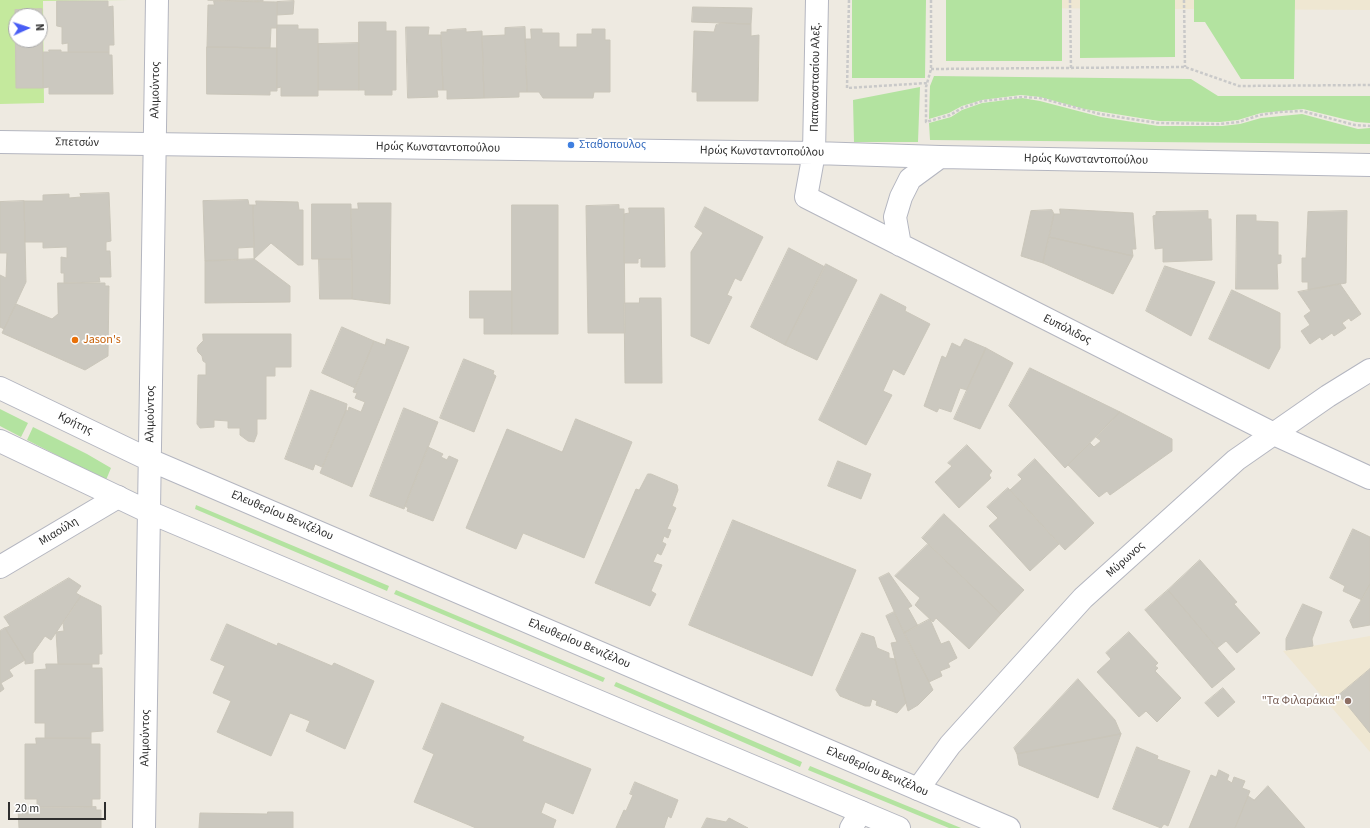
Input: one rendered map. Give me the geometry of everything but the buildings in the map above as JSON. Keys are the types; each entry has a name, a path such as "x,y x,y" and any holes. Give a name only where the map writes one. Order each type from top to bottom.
{"street":[{"name":"Αλιμούντος","path":"144,828 157,0"},
{"name":"Παπαναστασίου Αλεξ.","path":"814,153 817,0"},
{"name":"Σπετσών","path":"0,142 155,144"},
{"name":"Ηρώς Κωνσταντοπούλου","path":"155,144 814,153 940,157 1370,165"},
{"name":"Ευπόλιδος","path":"814,153 806,197 1274,434 1370,478"},
{"path":"900,245 895,217 901,197 910,178 940,157"},
{"name":"Μύρωνος","path":"918,789 950,745 1083,598 1236,460 1328,396 1370,370"},
{"name":"Κρήτης","path":"0,388 150,460"},
{"path":"0,441 149,512 856,820 899,828"},
{"name":"Ελευθερίου Βενιζέλου","path":"150,460 1010,828"},
{"name":"Μιαούλη","path":"0,567 118,497"}],"path":[{"path":"849,0 847,88 927,83"},
{"path":"931,0 931,69 927,83 926,122 950,115 962,108 982,101 1022,97 1040,98 1100,114 1157,123 1219,124 1238,122 1279,112 1302,111 1355,125 1370,126"},
{"path":"1070,0 1071,69"},
{"path":"1184,0 1185,67"},
{"path":"931,69 1185,67 1239,86 1370,85"}],"shaded area":[{"path":"998,0 1370,0 1370,10 998,8"},
{"name":"\"Τα Φιλαράκια\"","path":"1370,636 1370,752 1283,651"}],"green space":[{"path":"0,0 128,0 43,1 43,8 8,8 8,48 43,48 44,103 0,104"},
{"path":"852,0 926,0 925,78 852,78"},
{"path":"946,0 1062,0 1062,61 946,61"},
{"path":"1080,0 1175,0 1175,57 1080,58"},
{"path":"1194,0 1295,0 1294,79 1241,79 1205,22 1194,22"},
{"path":"934,76 1191,79 1218,96 1370,96 1370,123 1356,122 1303,109 1261,113 1238,120 1220,122 1159,121 1084,109 1040,97 1021,95 982,100 929,119 930,86"},
{"path":"920,87 918,142 854,142 853,100"},
{"path":"1022,98 1040,101 1101,117 1158,126 1222,126 1240,124 1261,118 1302,114 1358,129 1370,128 1370,144 930,140 929,123 951,117 962,110 982,103"},
{"path":"0,409 28,423 21,437 0,426"},
{"path":"33,427 87,454 111,468 106,480 27,440"},
{"path":"196,505 389,586 387,591 195,509"},
{"path":"396,590 605,678 603,682 394,594"},
{"path":"616,682 802,762 800,767 614,686"},
{"path":"810,766 961,828 949,828 808,770"}],"place":[{"name":"Σταθοπουλος","path":"571,145"},
{"name":"Jason's","path":"75,340"},
{"name":"\"Τα Φιλαράκια\"","path":"1348,701"}]}
